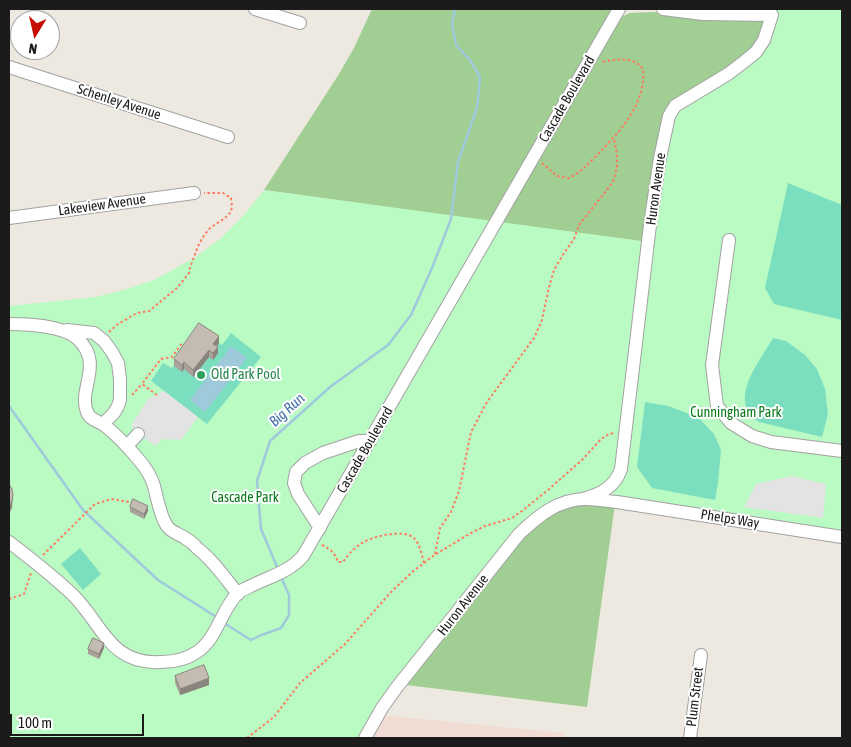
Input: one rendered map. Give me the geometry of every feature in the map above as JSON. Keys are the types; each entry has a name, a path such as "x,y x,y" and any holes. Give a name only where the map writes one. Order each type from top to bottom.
{"street":[{"path":"255,9 300,23"},
{"name":"Huron Avenue","path":"365,738 382,708 397,687 519,534 538,517 560,504 602,493 616,481 621,468 650,226 660,158 669,116 675,106 746,62 756,52 764,40 773,12 703,14 663,9"},
{"name":"Cascade Boulevard","path":"234,598 246,588 290,568 303,556 313,541 616,14"},
{"name":"Schenley Avenue","path":"9,67 228,137"},
{"name":"Lakeview Avenue","path":"9,218 194,193"},
{"path":"729,240 712,365 716,406 731,423 752,436 771,442 842,451"},
{"path":"9,324 94,333 101,338 118,363 120,378 120,400 118,406 103,424"},
{"path":"9,542 73,596 91,616 110,643 121,652 135,659 153,663 171,662 188,657 198,651 209,640 234,598 207,556 166,525 153,484 143,465 127,446 103,424 90,418 84,406 90,358 84,346 77,338 56,329"},
{"path":"127,446 138,434"},
{"path":"320,528 298,494 294,482 296,472 304,463 323,453 359,441 370,441"},
{"path":"616,481 612,492 613,497 618,502"},
{"name":"Huron Avenue","path":"583,499 618,502"},
{"name":"Phelps Way","path":"618,502 842,537"},
{"name":"Plum Street","path":"690,738 701,655"}],"path":[{"path":"533,156 557,176 569,178 581,171 614,138 640,96 643,69 635,62 629,60 621,59 601,62"},
{"path":"435,555 440,528 451,512 459,491 471,432 487,402 534,338 542,320 554,270 574,240 579,225 613,182 617,167 614,138"},
{"path":"101,338 118,324 136,313 149,311 177,288 189,273 198,246 205,234 231,212 230,198 223,193 194,193"},
{"path":"120,400 129,398 161,359 172,357 182,343"},
{"path":"142,384 156,395"},
{"path":"247,738 274,717 300,683 345,644 391,592 424,563 485,526 512,518 583,459 601,439 608,434 626,432"},
{"path":"9,599 24,594 34,562 95,504 112,499 139,505"},
{"path":"313,541 330,549 336,555 338,562 343,562 348,554 360,544 377,537 401,532 414,537 424,563"}],"shaded area":[{"path":"164,391 198,417 181,440 162,439 156,446 133,431 132,424 148,399"},
{"path":"791,476 826,484 823,518 744,507 756,484"},
{"path":"359,713 564,733 564,738 355,738"}],"green space":[{"path":"372,9 619,9 612,21 630,13 692,14 665,9 774,9 764,40 648,242 264,190 339,74 354,48"},
{"name":"Cascade Park","path":"774,9 842,9 842,537 613,497 613,486 531,522 365,738 9,738 9,306 96,297 154,280 194,258 220,239 244,215 264,190 648,242 669,116 764,40"},
{"path":"788,183 842,205 842,320 774,304 765,288"},
{"name":"Old Park Pool","path":"198,327 222,345 231,333 261,357 207,424 151,381 163,363 172,368"},
{"path":"773,338 786,341 805,355 817,369 825,389 828,414 822,437 759,422 750,413 745,403 746,392 754,369"},
{"path":"645,402 668,406 698,417 714,434 721,450 715,500 652,488 637,467"},
{"path":"560,504 615,504 587,707 398,684 519,534"},
{"path":"80,548 101,574 83,590 61,564"}],"water":[{"path":"231,346 247,358 205,412 190,400"}],"building":[{"path":"199,323 219,336 213,344 218,347 213,353 209,350 193,370 184,362 182,365 174,359"},
{"path":"9,484 13,495 9,507"},
{"path":"133,499 148,506 144,514 130,507"},
{"path":"93,638 104,643 99,654 88,649"},
{"path":"204,665 209,678 180,689 175,676"}],"waterway":[{"name":"Big Run","path":"278,569 261,529 257,481 270,441 330,387 388,345 411,315 451,219 458,162 477,108 480,77 470,60 456,45 452,24 455,9"},
{"name":"Big Run","path":"9,406 83,510 158,580 218,618"},
{"name":"Big Run","path":"224,623 251,640 281,628 289,615 289,595 281,577"}],"place":[{"name":"Old Park Pool","path":"201,375"}],"park label":[{"name":"Cunningham Park","path":"736,413"}]}
